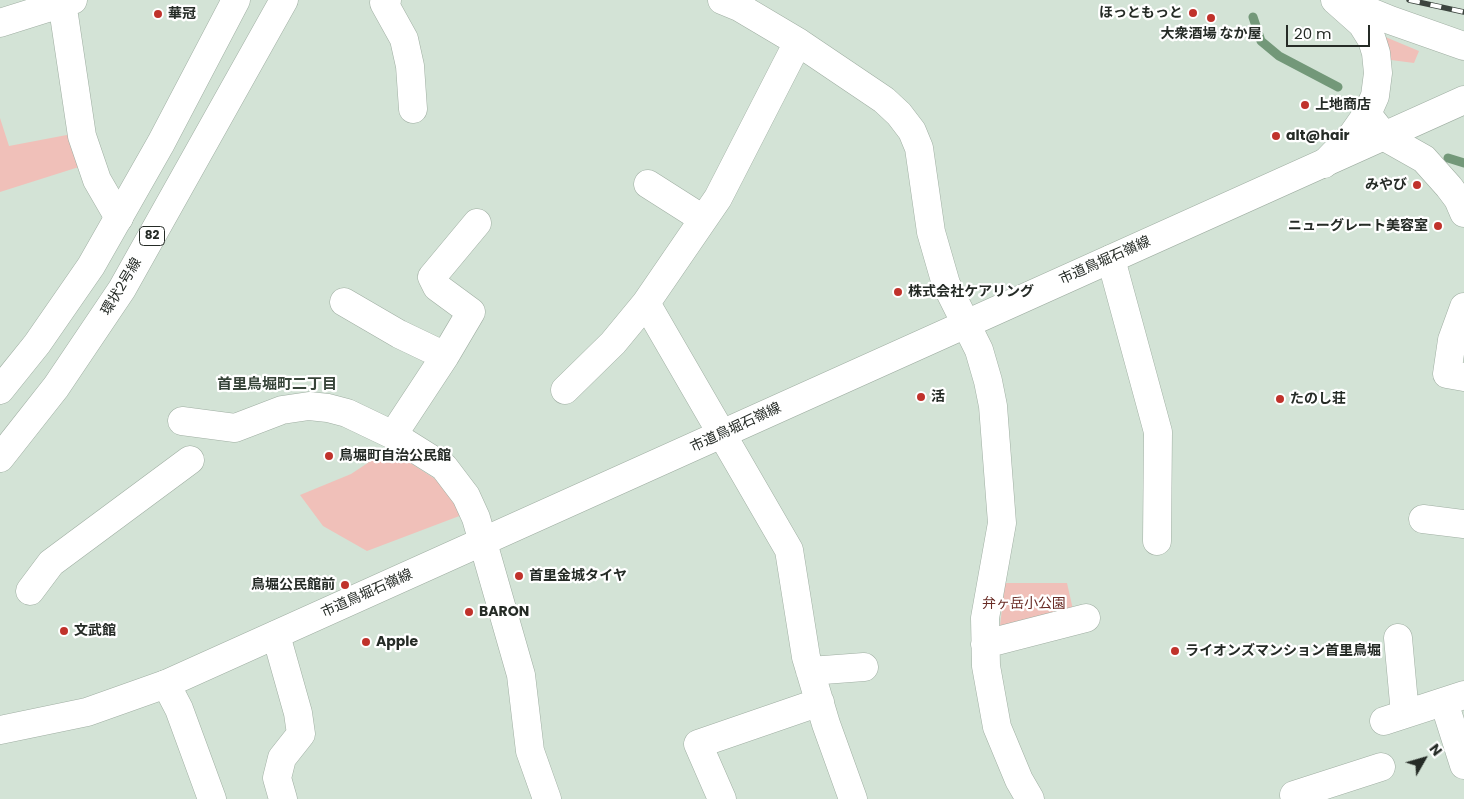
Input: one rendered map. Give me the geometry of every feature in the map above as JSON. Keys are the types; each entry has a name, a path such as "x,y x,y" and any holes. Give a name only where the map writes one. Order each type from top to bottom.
{"street":[{"path":"0,390 64,305 119,218 236,0"},
{"name":"環状2号線","path":"0,458 56,387 122,289 284,0"},
{"path":"387,0 384,3 404,39 410,66 413,109"},
{"path":"722,0 739,7 798,42 884,100 900,114 912,131 919,148 925,200 936,250 946,284 979,350 993,406 1002,523 988,589 985,618 986,666 997,727 1012,765 1030,799"},
{"path":"1324,164 1353,134 1367,114 1375,96 1378,73 1376,53 1372,40 1362,24 1335,0"},
{"path":"1342,0 1390,20 1464,46"},
{"path":"0,23 66,3 64,15 82,136 97,180 119,218"},
{"path":"565,390 613,343 646,304 718,198 798,42"},
{"name":"市道鳥堀石嶺線","path":"0,730 87,712 166,684 1111,258 1386,137 1464,100"},
{"path":"1367,114 1386,137 1424,159 1450,187 1464,212"},
{"path":"648,184 703,219"},
{"path":"393,435 445,356 471,312 437,287 432,277 477,223"},
{"path":"1111,258 1158,432 1157,541"},
{"path":"344,302 399,334 445,356"},
{"path":"646,304 789,550 802,640 810,671 852,799"},
{"path":"1464,308 1452,340 1447,374 1464,377"},
{"path":"182,421 235,428 282,410 319,406 347,413 393,435 420,450 449,473 472,506 521,674 530,752 547,799"},
{"path":"30,591 51,563 190,460"},
{"path":"1422,519 1464,524"},
{"path":"986,644 1086,618"},
{"path":"276,635 298,713 301,734 282,758 277,778 283,799"},
{"path":"1398,638 1394,717 1454,699 1464,765"},
{"path":"810,671 864,667"},
{"path":"166,684 179,709 212,799"},
{"path":"722,799 690,747 820,702"},
{"path":"1290,798 1381,767"}],"green space":[{"path":"1383,36 1419,51 1414,63 1391,60"},
{"path":"0,118 9,146 72,134 82,166 0,192"},
{"path":"389,449 449,488 462,515 367,551 323,526 300,495 351,474"},
{"name":"弁ヶ岳小公園","path":"1005,583 1067,583 1074,614 1011,628 1000,626"}],"waterway":[{"path":"1253,17 1261,41 1279,56 1338,87"},
{"path":"1448,158 1464,163"}],"railway":[{"path":"1409,0 1464,12"}],"place":[{"name":"ほっともっと","path":"1193,13"},
{"name":"華冠","path":"158,14"},
{"name":"大衆酒場 なか屋","path":"1211,18"},
{"name":"上地商店","path":"1305,105"},
{"name":"alt@hair","path":"1276,136"},
{"name":"みやび","path":"1417,185"},
{"name":"ニューグレート美容室","path":"1438,226"},
{"name":"株式会社ケアリング","path":"898,292"},
{"name":"活","path":"921,397"},
{"name":"たのし荘","path":"1280,399"},
{"name":"鳥堀町自治公民館","path":"329,456"},
{"name":"首里金城タイヤ","path":"519,576"},
{"name":"鳥堀公民館前","path":"345,585"},
{"name":"BARON","path":"469,612"},
{"name":"文武館","path":"64,631"},
{"name":"Apple","path":"366,642"},
{"name":"ライオンズマンション首里鳥堀","path":"1175,651"}],"district":[{"name":"首里鳥堀町二丁目","path":"277,385"}]}
